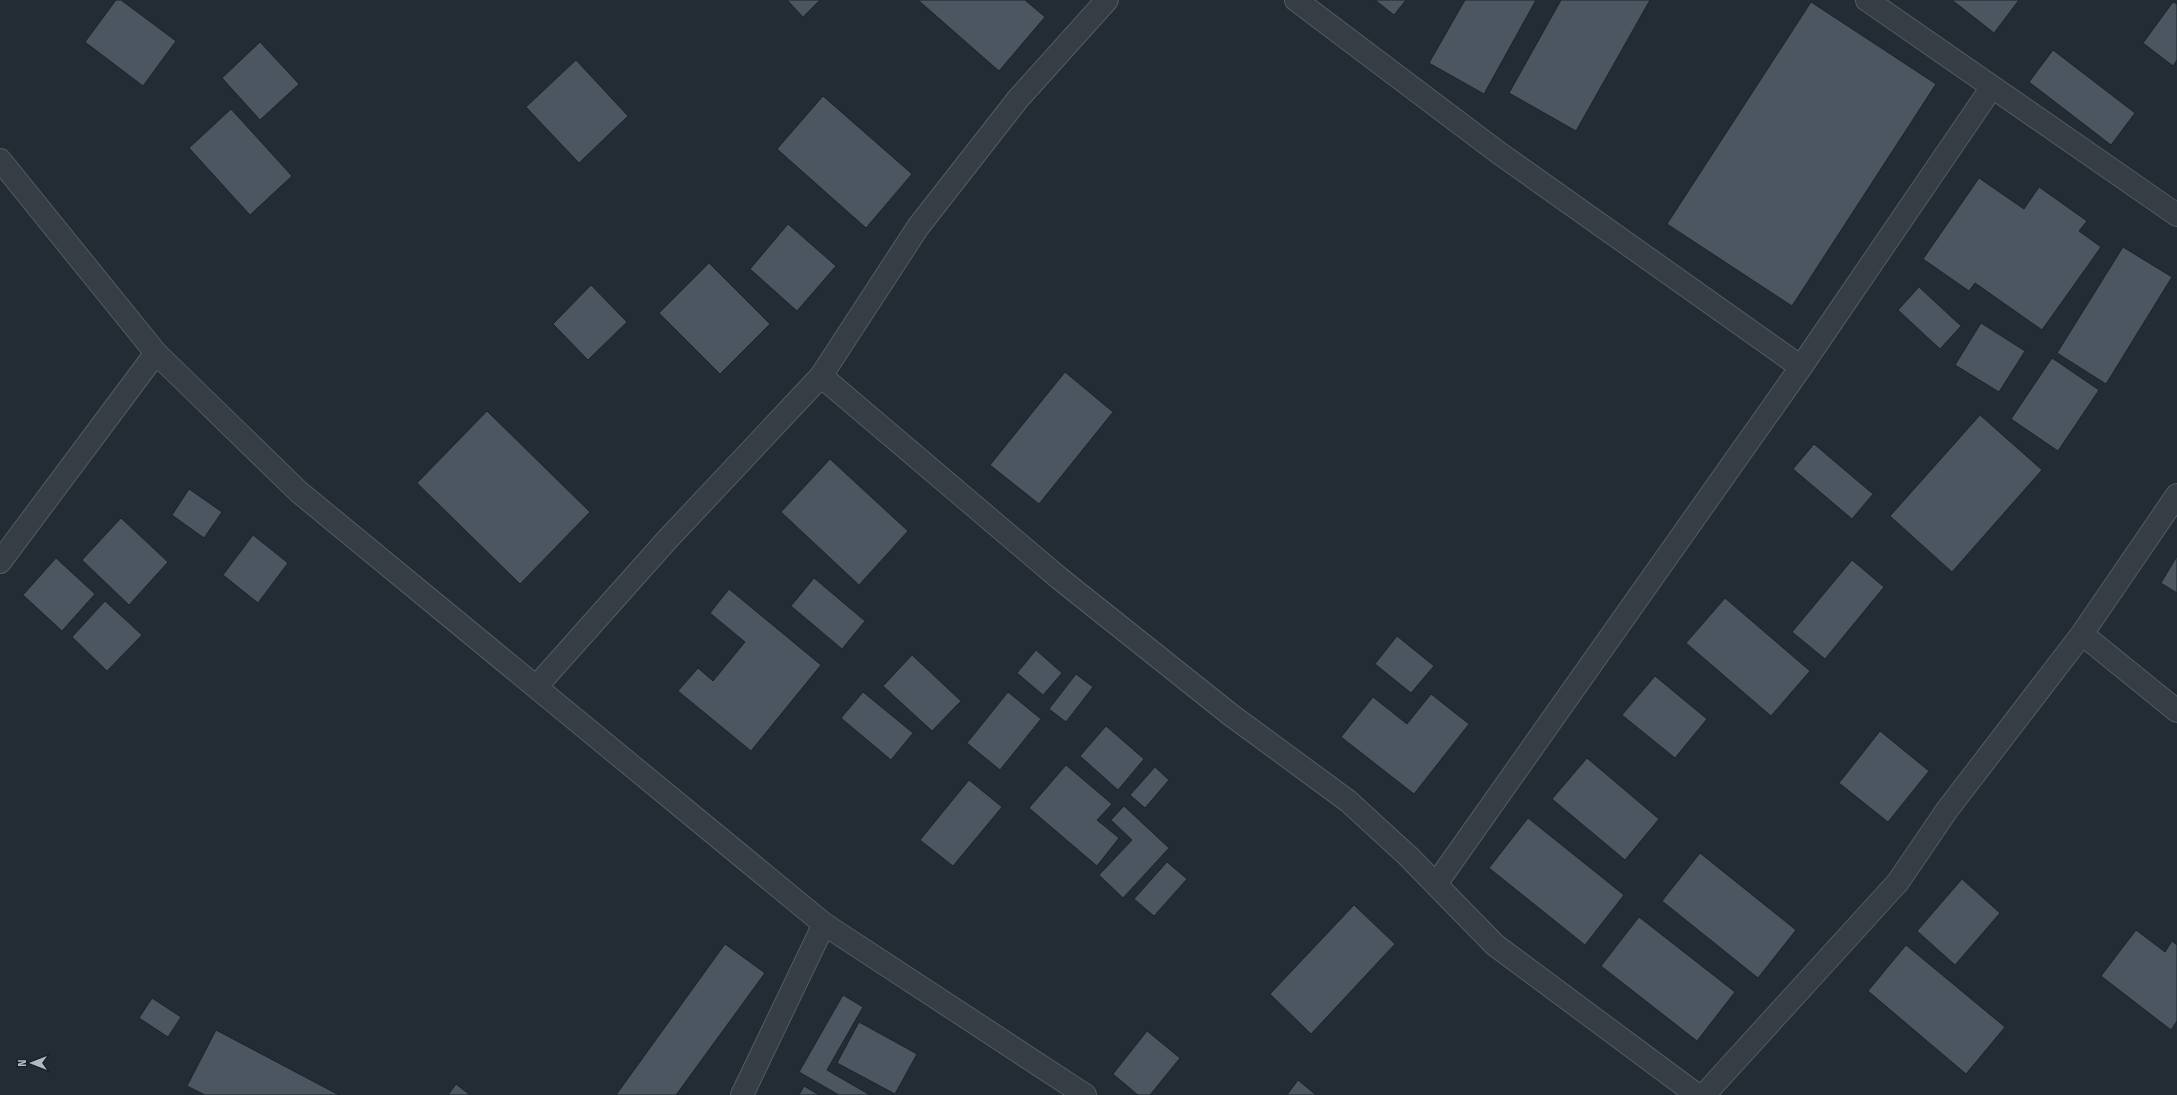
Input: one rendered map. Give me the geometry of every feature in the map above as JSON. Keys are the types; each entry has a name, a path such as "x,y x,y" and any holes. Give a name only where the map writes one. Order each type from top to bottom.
{"street":[{"path":"536,687 666,541 821,376 918,227 1018,99 1107,0"},
{"path":"1296,0 1499,154 1801,367"},
{"path":"1867,0 2177,215"},
{"path":"1436,884 1801,367 1992,87"},
{"path":"0,160 156,354 299,492 824,924 1085,1095"},
{"path":"0,562 156,354"},
{"path":"821,376 1059,578 1231,715 1348,801 1436,884 1495,945 1698,1095"},
{"path":"1704,1095 1898,882 1947,810 2082,634 2177,495"},
{"path":"2082,634 2177,711"},
{"path":"742,1095 824,924"}],"building":[{"path":"116,0 121,0 176,41 143,86 85,42"},
{"path":"787,0 820,0 803,17"},
{"path":"918,0 1025,0 1045,17 999,71"},
{"path":"1375,0 1406,0 1394,15"},
{"path":"1465,0 1536,0 1484,94 1429,63"},
{"path":"1561,0 1650,0 1576,131 1509,93"},
{"path":"1952,0 2019,0 1994,33"},
{"path":"1811,2 1936,84 1792,306 1667,224"},
{"path":"2173,2 2177,4 2177,60 2173,66 2143,43"},
{"path":"260,42 299,84 260,120 222,78"},
{"path":"2053,50 2135,113 2111,145 2029,82"},
{"path":"576,60 628,116 579,163 526,107"},
{"path":"823,96 912,174 866,228 777,149"},
{"path":"231,109 292,176 250,215 189,148"},
{"path":"1979,178 2024,209 2039,187 2087,221 2079,231 2101,247 2042,330 1975,283 1969,291 1923,259"},
{"path":"788,224 836,266 797,311 750,269"},
{"path":"2123,247 2172,277 2106,384 2057,353"},
{"path":"709,263 770,324 720,374 659,313"},
{"path":"591,285 627,322 588,360 553,324"},
{"path":"1919,287 1961,326 1940,349 1898,310"},
{"path":"1981,323 2025,351 1999,392 1955,365"},
{"path":"2052,358 2099,390 2058,451 2011,419"},
{"path":"1065,372 1113,412 1039,504 990,465"},
{"path":"487,411 590,512 520,584 417,483"},
{"path":"1980,415 2042,470 1952,572 1890,516"},
{"path":"1814,444 1873,494 1852,519 1793,469"},
{"path":"830,459 908,531 859,585 781,512"},
{"path":"189,489 222,512 204,538 172,515"},
{"path":"121,518 168,562 129,605 82,560"},
{"path":"253,535 288,563 258,603 223,575"},
{"path":"2177,556 2177,593 2161,583"},
{"path":"56,558 95,594 62,631 23,595"},
{"path":"1852,560 1884,587 1825,659 1792,632"},
{"path":"814,578 865,621 842,649 791,606"},
{"path":"729,589 821,665 751,751 678,691 698,668 713,681 745,642 710,613"},
{"path":"1725,598 1810,671 1771,716 1686,643"},
{"path":"105,601 142,635 107,671 72,637"},
{"path":"1397,636 1434,666 1411,693 1375,664"},
{"path":"1036,650 1062,673 1043,695 1017,673"},
{"path":"912,655 961,701 932,731 883,686"},
{"path":"1076,674 1093,687 1066,722 1049,709"},
{"path":"1655,676 1707,719 1675,758 1622,715"},
{"path":"863,692 913,733 891,760 841,718"},
{"path":"1008,692 1041,719 1000,770 967,743"},
{"path":"1431,694 1469,724 1414,794 1341,737 1373,697 1407,724"},
{"path":"1106,726 1144,759 1118,790 1080,756"},
{"path":"1880,731 1929,771 1888,822 1839,783"},
{"path":"1587,758 1659,819 1625,860 1552,799"},
{"path":"1066,765 1112,804 1097,820 1119,838 1097,866 1029,808"},
{"path":"1155,767 1169,780 1145,808 1130,795"},
{"path":"969,780 1002,807 953,866 920,840"},
{"path":"1124,806 1169,848 1123,898 1099,875 1132,840 1111,820"},
{"path":"1528,818 1624,895 1585,945 1489,868"},
{"path":"1700,853 1796,930 1758,978 1662,901"},
{"path":"1167,862 1187,879 1154,916 1134,899"},
{"path":"1962,879 2000,913 1955,965 1917,931"},
{"path":"1354,905 1395,944 1311,1034 1270,994"},
{"path":"1639,917 1735,992 1697,1041 1601,966"},
{"path":"2136,930 2165,952 2172,941 2177,945 2177,1021 2171,1030 2101,976"},
{"path":"725,944 765,973 676,1095 616,1095"},
{"path":"1906,945 2005,1027 1966,1074 1868,991"},
{"path":"843,995 863,1007 827,1070 870,1095 839,1095 799,1072"},
{"path":"152,998 181,1017 168,1037 139,1018"},
{"path":"859,1022 917,1054 895,1094 837,1063"},
{"path":"216,1030 339,1095 205,1095 187,1086"},
{"path":"1147,1031 1180,1058 1150,1095 1138,1095 1113,1074"},
{"path":"1298,1080 1316,1095 1287,1095"},
{"path":"456,1084 470,1095 448,1095"},
{"path":"804,1086 819,1095 799,1095"}]}
